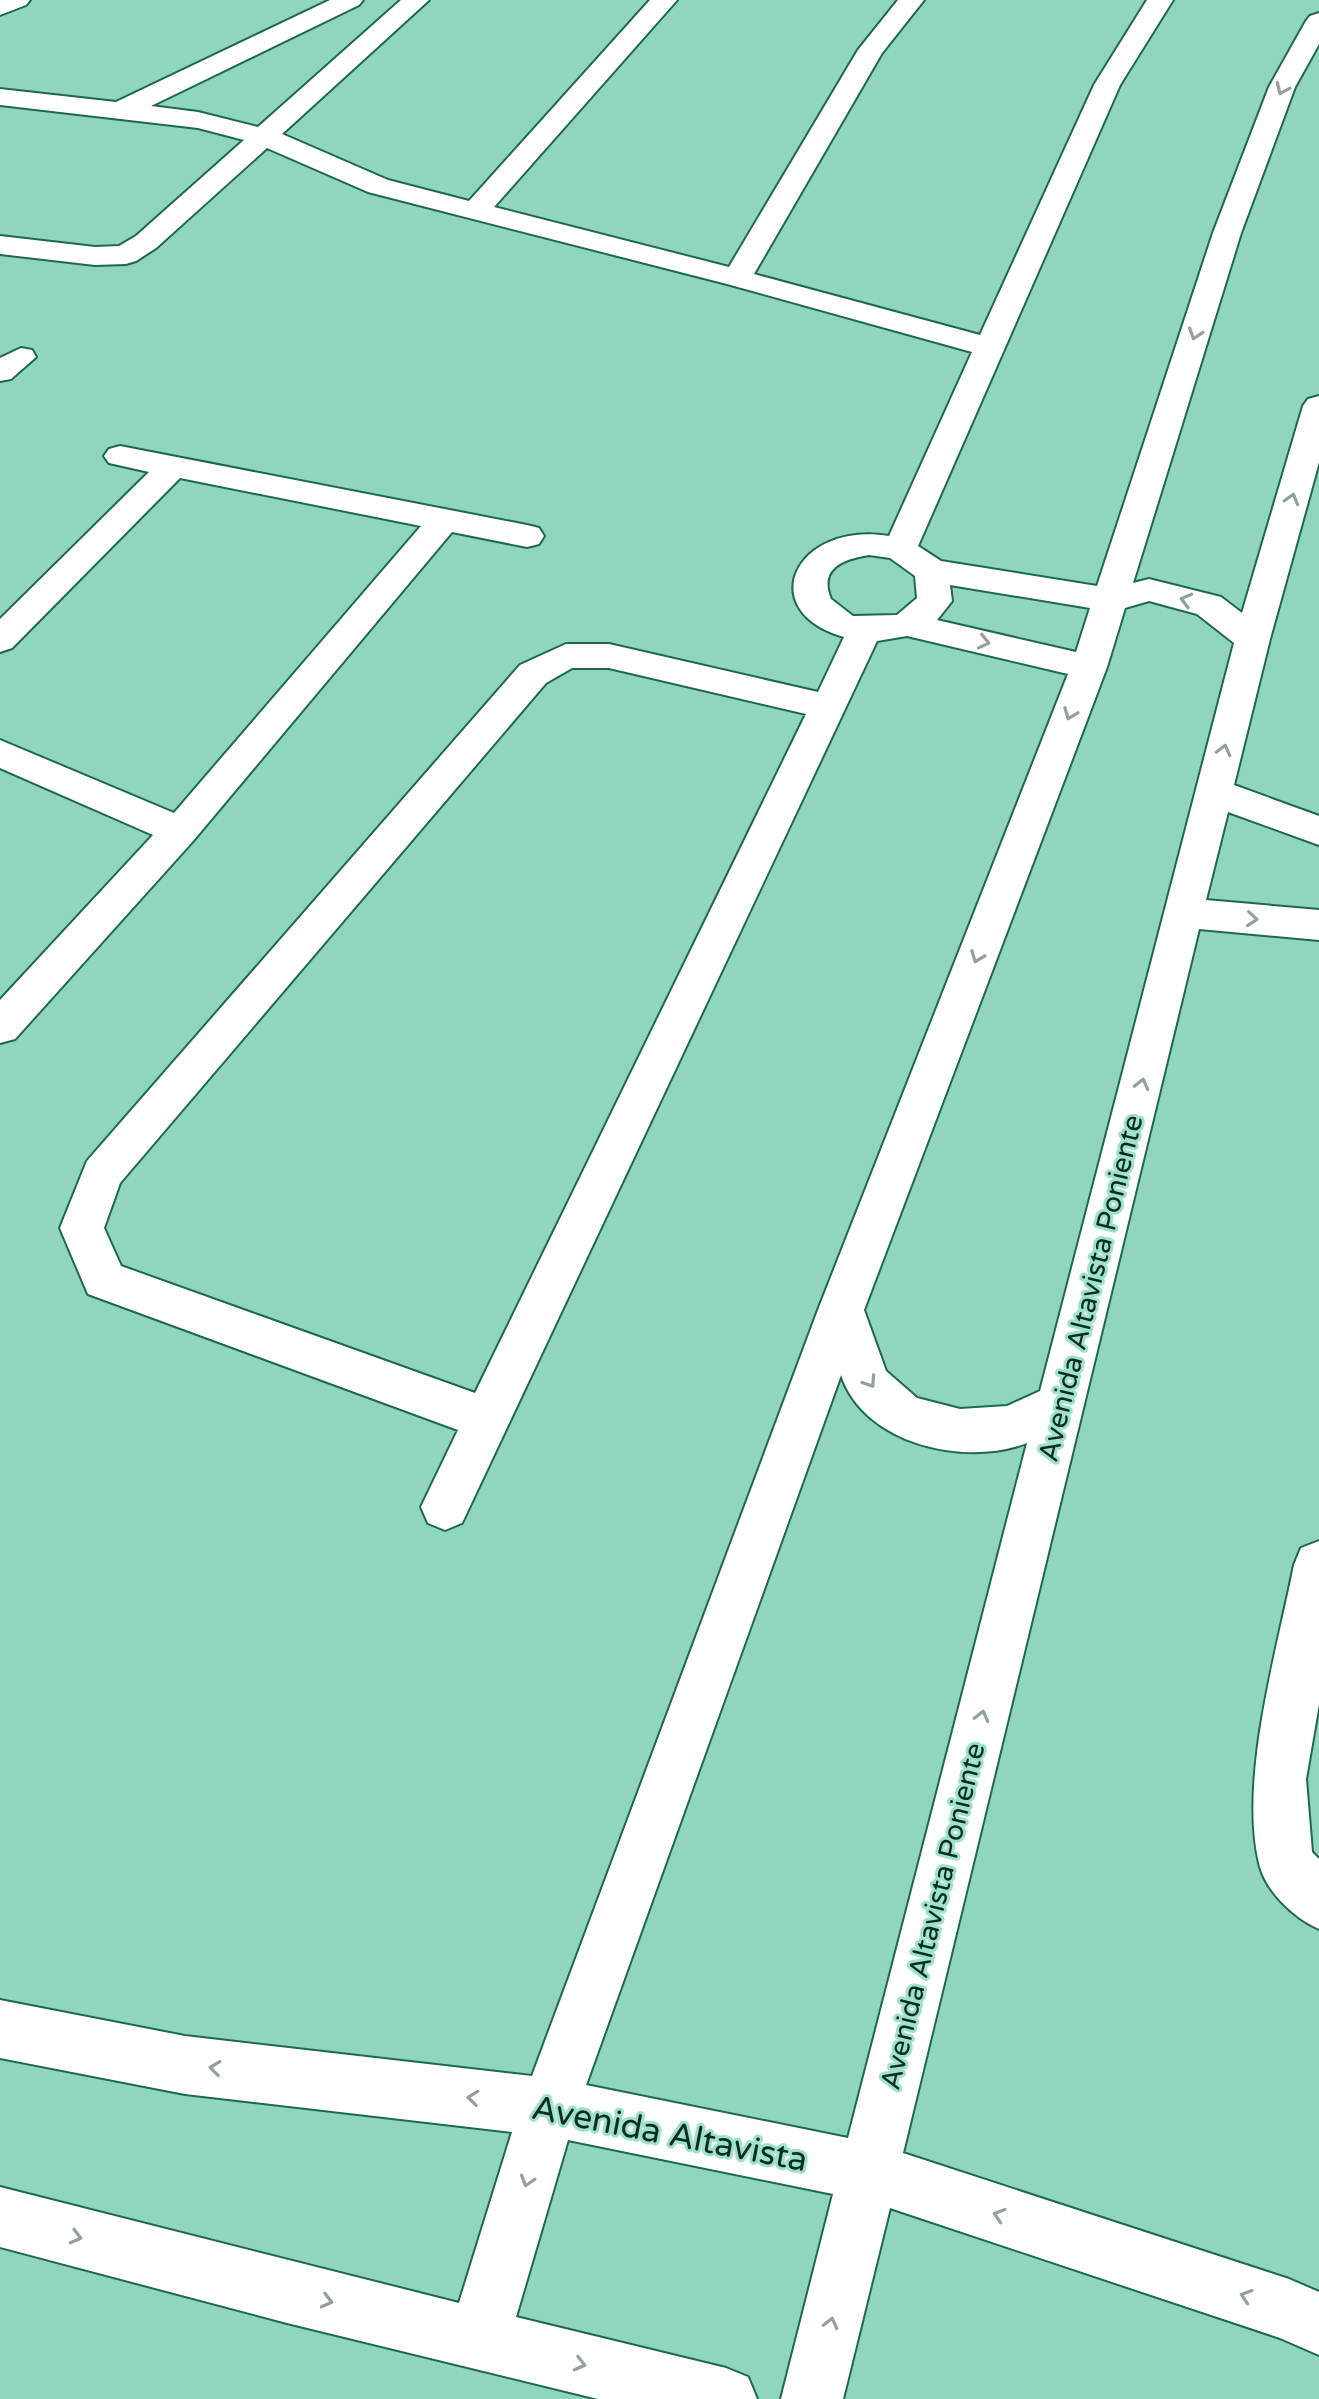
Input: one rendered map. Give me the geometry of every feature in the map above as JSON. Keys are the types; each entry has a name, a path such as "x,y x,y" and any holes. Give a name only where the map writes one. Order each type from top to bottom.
{"street":[{"path":"0,7 17,0"},
{"path":"120,111 350,0"},
{"path":"0,245 95,256 126,255 146,242 266,137 416,0"},
{"path":"476,210 664,0"},
{"path":"737,278 871,50 911,0"},
{"path":"900,549 1107,85 1160,0"},
{"path":"479,2338 549,2107 841,1310 1089,667 1227,233 1282,87 1319,21"},
{"path":"0,97 198,120 266,137 378,186 737,278 988,347"},
{"name":"Avenida Altavista Poniente","path":"812,2399 1186,913 1213,792 1252,639 1319,406"},
{"path":"120,456 527,536"},
{"path":"0,640 173,466"},
{"path":"0,1027 180,831 444,520"},
{"path":"1089,667 908,625 865,630 834,621 813,603 808,582 817,563 839,549 869,544 900,549 931,571 1110,600 1149,590 1209,605 1252,639"},
{"path":"908,625 935,601 931,571"},
{"path":"445,1507 865,630"},
{"path":"485,1418 104,1280 82,1228 102,1174 533,674 566,656 609,656 830,707"},
{"path":"0,753 180,831"},
{"path":"1213,792 1319,831"},
{"path":"1186,913 1319,925"},
{"path":"841,1310 867,1384 903,1416 960,1431 973,1431 1010,1428 1060,1405"},
{"path":"1319,1565 1279,1779 1286,1863 1319,1901"},
{"name":"Avenida Altavista","path":"0,2029 185,2065 549,2107 869,2172 1289,2310 1319,2324"},
{"path":"0,2217 726,2399"}]}
